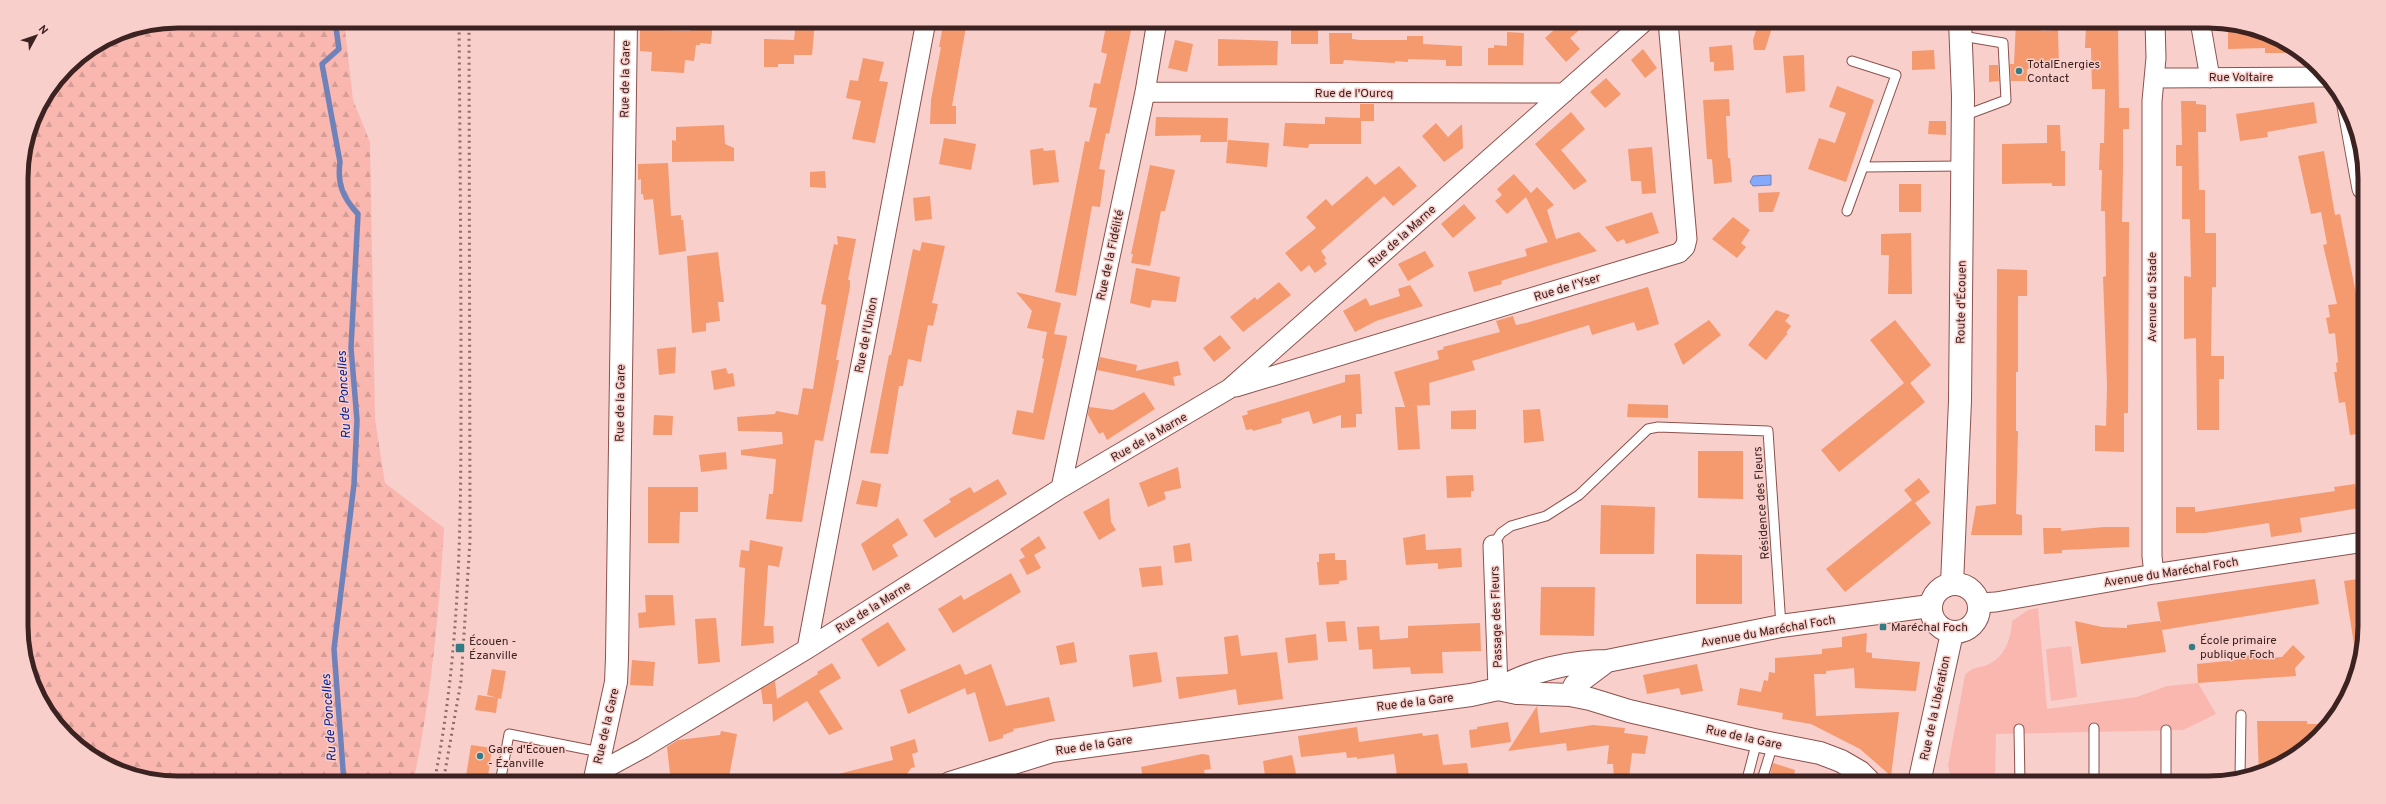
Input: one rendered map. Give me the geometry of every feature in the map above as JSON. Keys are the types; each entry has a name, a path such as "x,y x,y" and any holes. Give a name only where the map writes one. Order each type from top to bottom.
{"street":[{"name":"Rue de la Gare","path":"594,776 616,682 626,28"},
{"name":"Rue de l'Union","path":"807,649 925,28"},
{"name":"Rue de la Fidélité","path":"1061,488 1145,92 1156,28"},
{"name":"Rue de la Marne","path":"597,776 807,649 1061,488 1229,390 1637,28"},
{"name":"Rue de l'Yser","path":"1229,390 1679,253 1685,247 1687,239 1669,28"},
{"name":"Route d'Écouen","path":"1952,584 1960,401 1963,116 1961,28"},
{"name":"Avenue du Stade","path":"2154,574 2152,556 2152,101 2156,58 2155,28"},
{"path":"2201,28 2210,78"},
{"name":"Rue Voltaire","path":"2154,78 2319,77"},
{"name":"Rue de l'Ourcq","path":"1145,92 1564,93"},
{"path":"2353,139 2358,165"},
{"name":"Avenue du Maréchal Foch","path":"1978,603 1996,602 2154,574 2358,543"},
{"name":"Passage des Fleurs","path":"1493,545 1498,689"},
{"path":"1952,584 1959,584 1972,590 1978,603 1977,618 1973,624 1967,629 1952,633 1940,628 1935,623 1930,606 1935,594 1940,589 1952,584"},
{"name":"Avenue du Maréchal Foch","path":"1607,661 1781,626 1930,606"},
{"name":"Rue de la Libération","path":"1921,776 1952,633"},
{"path":"1498,689 1517,678 1587,661 1607,661"},
{"path":"1570,695 1575,685 1607,661"},
{"name":"Rue de la Gare","path":"972,776 1052,751 1471,694 1498,689 1517,693 1570,695 1765,742 1820,753 1841,761 1864,776"}],"lane":[{"path":"1961,28 2003,43 2006,100 1963,116"},
{"path":"1848,211 1896,75 1852,61"},
{"path":"1863,167 1962,166"},
{"name":"Résidence des Fleurs","path":"1493,545 1501,533 1512,526 1546,516 1579,495 1648,429 1658,427 1768,431 1781,626"},
{"path":"2240,773 2241,715"},
{"path":"2094,728 2094,776"},
{"path":"2019,729 2020,776"},
{"path":"2166,730 2166,776"},
{"path":"501,776 509,734 600,752"},
{"path":"1762,776 1765,742"},
{"path":"1749,776 1765,742"}],"green space":[{"path":"168,28 345,28 353,100 370,142 375,419 385,483 444,528 440,592 433,656 425,720 414,776 158,775 120,765 94,751 65,725 53,710 39,684 33,665 28,636 29,158 39,120 53,94 79,65 94,53 120,39 139,33"},
{"path":"2038,608 2047,709 2137,697 2167,686 2198,683 2216,714 2183,730 1996,734 1995,776 1951,776 1948,765 1965,675 1976,668 1991,663 1997,659 2008,642 2012,621 2028,610"},
{"path":"2071,646 2077,697 2051,701 2046,649"}],"water":[{"path":"1771,175 1771,185 1753,186 1750,182 1753,176"}],"building":[{"path":"640,28 662,28 662,30 690,31 690,28 712,28 711,44 700,43 700,45 696,45 694,61 685,60 684,73 651,71 652,52 640,51"},
{"path":"795,28 814,28 812,55 794,55 794,64 778,64 778,67 764,67 764,39 794,40"},
{"path":"943,28 966,28 952,106 956,106 956,124 930,124 931,100 941,47 939,47"},
{"path":"1106,28 1132,28 1109,134 1106,133 1099,169 1105,170 1100,207 1092,206 1076,296 1055,292 1085,141 1089,142 1097,108 1089,107 1094,83 1100,84 1107,54 1101,52"},
{"path":"1291,28 1318,28 1318,44 1291,44"},
{"path":"1556,28 1582,28 1570,38 1580,49 1566,62 1545,38"},
{"path":"1757,28 1772,28 1765,50 1754,50 1753,40"},
{"path":"2016,28 2041,28 2041,31 2058,30 2059,68 2027,69 2027,81 2011,81 2010,64 2014,64"},
{"path":"2086,28 2118,29 2119,108 2129,108 2129,129 2123,129 2122,222 2129,222 2128,413 2124,413 2124,452 2095,451 2095,425 2106,426 2107,385 2103,277 2106,276 2105,211 2101,211 2102,170 2099,170 2100,143 2104,143 2105,89 2092,89 2091,48 2085,48"},
{"path":"1507,32 1524,33 1523,65 1488,65 1488,48 1494,48 1494,45 1507,46"},
{"path":"2228,32 2241,32 2266,39 2286,50 2286,53 2265,53 2265,48 2228,49"},
{"path":"1329,33 1352,33 1352,39 1360,40 1407,40 1407,36 1423,36 1423,44 1462,46 1462,66 1446,66 1446,60 1408,59 1408,62 1395,61 1395,63 1344,60 1343,64 1330,64"},
{"path":"1218,39 1278,41 1277,65 1218,66"},
{"path":"1175,40 1193,44 1187,72 1168,68"},
{"path":"1732,45 1734,70 1714,71 1714,62 1710,62 1709,47"},
{"path":"1643,49 1657,68 1645,78 1631,60"},
{"path":"1934,50 1935,69 1912,70 1912,51"},
{"path":"1804,55 1805,91 1786,93 1783,56"},
{"path":"863,58 884,62 879,81 888,82 875,143 852,139 861,101 846,98 850,80 858,81"},
{"path":"1989,65 1998,65 1999,81 1989,82"},
{"path":"1606,78 1621,94 1605,108 1590,92"},
{"path":"1837,86 1874,100 1846,182 1808,169 1819,138 1835,143 1846,113 1829,107"},
{"path":"1729,99 1730,116 1726,116 1728,158 1730,158 1732,182 1714,184 1712,159 1707,159 1703,100"},
{"path":"2181,101 2196,101 2196,104 2206,105 2206,132 2198,132 2199,190 2205,190 2205,233 2216,233 2216,287 2212,287 2211,356 2224,356 2224,379 2219,379 2219,430 2197,430 2196,338 2184,339 2184,276 2191,277 2190,219 2182,219 2182,166 2176,166 2176,145 2182,145"},
{"path":"2314,102 2317,123 2267,132 2268,137 2240,141 2236,114"},
{"path":"1360,104 1374,104 1374,121 1361,121 1361,144 1309,144 1308,148 1283,146 1285,123 1325,124 1325,117 1360,118"},
{"path":"1571,112 1585,129 1561,150 1587,181 1574,190 1535,144"},
{"path":"1156,117 1228,118 1227,142 1200,142 1201,135 1155,136"},
{"path":"1929,121 1946,121 1946,135 1928,134"},
{"path":"1436,123 1448,137 1462,124 1463,148 1444,162 1422,136"},
{"path":"724,125 725,144 734,148 734,161 672,162 672,140 676,141 676,127"},
{"path":"2047,125 2060,125 2061,151 2065,151 2065,186 2052,186 2052,183 2002,184 2002,144 2047,143"},
{"path":"944,138 976,144 971,170 939,164"},
{"path":"1228,140 1269,143 1267,167 1226,163"},
{"path":"1652,147 1656,193 1642,194 1641,181 1631,181 1628,149"},
{"path":"1043,148 1044,151 1055,150 1059,182 1033,185 1030,150"},
{"path":"2324,151 2335,215 2340,214 2358,303 2358,329 2356,329 2358,344 2358,434 2350,435 2345,402 2339,403 2334,372 2337,372 2336,363 2338,362 2335,333 2329,334 2326,318 2330,317 2328,305 2337,304 2323,245 2327,244 2321,212 2311,214 2298,156"},
{"path":"668,163 671,216 681,215 681,220 683,220 686,251 659,255 653,199 644,200 643,194 641,194 641,179 638,180 638,164"},
{"path":"1150,165 1175,170 1165,211 1161,211 1150,266 1131,263 1133,254 1131,254"},
{"path":"1399,166 1417,186 1393,206 1384,196 1321,251 1326,258 1324,260 1327,264 1315,273 1309,265 1301,272 1285,253 1316,228 1306,217 1326,199 1332,206 1367,176 1375,185"},
{"path":"825,171 826,188 810,187 810,172"},
{"path":"1514,174 1531,193 1537,187 1554,205 1547,210 1556,239 1579,232 1597,251 1501,281 1502,284 1474,292 1468,272 1527,256 1525,249 1548,242 1526,197 1507,214 1495,201 1502,195 1497,189"},
{"path":"1899,184 1921,184 1921,212 1899,212"},
{"path":"1780,192 1773,212 1759,212 1758,193"},
{"path":"930,196 932,219 915,221 913,198"},
{"path":"1464,204 1476,218 1453,238 1441,224"},
{"path":"1652,212 1659,233 1626,244 1624,239 1617,242 1605,227"},
{"path":"1733,217 1750,230 1741,243 1746,247 1737,258 1712,239"},
{"path":"1911,233 1912,294 1888,294 1889,255 1881,255 1881,234"},
{"path":"837,236 856,239 848,280 850,280 850,287 836,360 839,360 823,441 815,440 802,522 766,519 769,494 773,494 776,459 741,455 741,450 783,444 782,432 738,431 737,417 775,414 776,411 798,415 803,388 813,389 826,308 826,305 821,304 834,244 838,245"},
{"path":"922,242 945,246 932,303 938,304 933,326 928,325 921,362 908,359 903,386 899,386 888,454 870,453 889,355 891,355 913,249 920,251"},
{"path":"1425,251 1434,266 1408,281 1398,264"},
{"path":"718,252 724,302 718,302 720,321 706,323 706,331 692,333 687,256"},
{"path":"1136,268 1180,277 1176,302 1152,300 1150,308 1130,303"},
{"path":"1997,269 2027,270 2027,296 2018,296 2018,372 2016,372 2016,431 2018,431 2016,514 2022,515 2022,535 1971,535 1976,506 1996,504"},
{"path":"1279,282 1291,295 1243,332 1230,317 1255,297 1257,300"},
{"path":"1410,285 1423,306 1376,321 1355,332 1343,311 1366,298 1370,306 1400,296 1398,289"},
{"path":"1648,287 1659,324 1637,331 1634,322 1592,335 1589,325 1472,361 1475,370 1429,383 1430,405 1412,406 1417,406 1420,449 1398,450 1395,407 1405,407 1394,372 1439,359 1437,351 1444,349 1443,347 1500,332 1496,321 1513,316 1516,325 1526,323"},
{"path":"1016,292 1061,303 1054,334 1067,336 1044,440 1012,434 1017,410 1033,413 1044,359 1042,358 1047,332 1027,328 1032,311"},
{"path":"1776,310 1790,315 1785,321 1791,326 1786,333 1788,333 1766,360 1748,345"},
{"path":"1709,320 1721,335 1683,365 1674,344"},
{"path":"1895,320 1931,365 1910,383 1925,402 1839,472 1821,450 1904,383 1870,340"},
{"path":"1220,335 1231,348 1214,362 1203,348"},
{"path":"676,347 675,373 659,375 657,349"},
{"path":"1100,357 1137,365 1136,371 1178,361 1181,375 1173,377 1175,386 1097,370"},
{"path":"726,368 728,374 733,373 735,386 714,390 711,371"},
{"path":"1360,374 1362,414 1356,414 1356,427 1341,428 1341,415 1313,424 1309,411 1281,419 1282,423 1253,431 1252,429 1246,430 1242,416 1248,414 1247,411 1345,382 1345,375"},
{"path":"1144,392 1155,409 1107,440 1103,432 1099,434 1088,415 1089,407 1113,410"},
{"path":"1628,404 1668,405 1668,418 1627,417"},
{"path":"1540,409 1544,441 1524,443 1523,410"},
{"path":"1476,410 1476,429 1451,429 1451,411"},
{"path":"654,415 673,416 672,435 653,435"},
{"path":"1698,451 1743,451 1743,499 1698,498"},
{"path":"726,452 727,469 701,472 699,455"},
{"path":"1178,467 1181,488 1164,492 1166,499 1148,507 1139,483"},
{"path":"1473,475 1474,491 1471,491 1471,497 1447,498 1446,476"},
{"path":"1919,478 1930,492 1915,503 1931,523 1845,592 1826,569 1912,500 1904,490"},
{"path":"998,479 1007,494 935,538 923,520 951,502 949,499 970,487 974,493"},
{"path":"862,480 881,484 877,507 856,504"},
{"path":"2355,484 2358,508 2300,518 2302,532 2271,537 2269,523 2205,533 2176,533 2176,507 2195,507 2195,512 2335,491 2334,487"},
{"path":"648,487 698,487 698,512 680,512 679,543 648,543"},
{"path":"1109,498 1111,522 1116,530 1099,540 1083,512"},
{"path":"1601,505 1655,507 1654,554 1600,554"},
{"path":"898,518 908,535 892,545 898,556 873,571 861,544"},
{"path":"2104,527 2129,527 2129,547 2062,550 2062,553 2044,554 2043,528 2061,528 2061,531"},
{"path":"1425,534 1426,550 1461,548 1462,567 1438,569 1438,563 1406,565 1403,538"},
{"path":"1039,536 1046,548 1034,555 1041,568 1027,575 1019,560 1025,557 1020,549"},
{"path":"750,540 783,547 779,567 768,565 764,626 773,626 774,643 741,646 745,568 739,567 741,550 749,551"},
{"path":"1190,543 1192,561 1175,563 1173,546"},
{"path":"1335,553 1335,560 1346,560 1347,580 1339,581 1339,584 1319,585 1317,562 1319,562 1319,554"},
{"path":"1696,554 1742,555 1742,604 1696,604"},
{"path":"1161,566 1163,585 1142,587 1139,568"},
{"path":"1011,573 1021,592 953,633 938,609 961,595 964,600"},
{"path":"2315,579 2319,604 2162,630 2166,652 2081,664 2075,621 2102,627 2127,628 2127,625 2160,621 2161,624 2157,602"},
{"path":"2358,579 2358,636 2355,654 2344,581"},
{"path":"1541,587 1595,587 1594,636 1540,635"},
{"path":"645,595 673,595 675,625 639,628 638,613 646,612"},
{"path":"716,618 720,662 698,664 695,619"},
{"path":"1345,621 1347,641 1328,642 1326,622"},
{"path":"888,622 906,650 878,667 861,639"},
{"path":"1480,623 1481,651 1442,652 1443,673 1411,674 1410,667 1373,669 1372,649 1359,650 1357,627 1379,626 1380,640 1408,638 1408,626"},
{"path":"1867,633 1866,652 1872,653 1872,658 1920,662 1916,691 1855,688 1854,668 1826,671 1826,674 1814,674 1816,716 1899,712 1891,776 1860,749 1811,724 1782,719 1783,713 1737,705 1740,688 1761,692 1764,680 1768,681 1769,672 1775,673 1775,658 1822,654 1822,649 1842,647 1842,637"},
{"path":"1316,634 1318,660 1288,663 1285,638"},
{"path":"1238,635 1241,656 1277,652 1283,699 1238,705 1236,689 1179,699 1176,677 1228,674 1224,637"},
{"path":"1074,642 1077,662 1060,665 1056,646"},
{"path":"2293,645 2305,657 2295,668 2296,676 2198,683 2197,664 2236,660 2235,656 2254,655 2255,659 2282,657"},
{"path":"1157,652 1162,682 1133,687 1129,655"},
{"path":"632,660 655,662 653,686 630,685"},
{"path":"832,663 841,678 819,691 843,729 829,735 807,701 773,722 772,704 763,704 761,689 775,681 777,699 818,674 817,672"},
{"path":"960,664 965,675 991,664 1006,706 1049,697 1055,721 1013,729 1014,731 1003,735 1003,738 989,742 975,692 967,695 965,688 908,714 900,690"},
{"path":"1697,664 1703,691 1681,695 1679,688 1647,694 1643,675"},
{"path":"492,669 506,671 501,699 487,695"},
{"path":"478,695 498,698 496,713 475,710"},
{"path":"1537,706 1540,733 1593,725 1625,728 1624,733 1648,736 1645,754 1632,753 1629,776 1614,776 1613,764 1607,764 1609,745 1567,751 1566,743 1508,751"},
{"path":"2257,721 2307,721 2307,724 2322,724 2292,751 2275,761 2259,767"},
{"path":"1508,722 1511,742 1471,748 1469,730 1477,729 1477,727"},
{"path":"1357,727 1359,742 1422,733 1423,736 1438,734 1443,765 1467,763 1469,776 1397,776 1394,754 1357,759 1357,757 1347,758 1346,752 1301,757 1298,736"},
{"path":"721,731 737,734 729,776 670,776 667,747 678,740 720,735"},
{"path":"915,739 918,752 912,754 915,767 911,768 907,774 899,776 831,776 893,760 890,747"},
{"name":"Gare d'Écouen - Ézanville","path":"471,745 492,748 488,776 466,776"},
{"path":"1202,754 1209,755 1211,769 1204,770 1205,775 1200,776 1143,776 1141,767"},
{"path":"1292,755 1296,776 1265,776 1263,761"},
{"path":"1773,763 1795,770 1794,776 1770,776"}],"waterway":[{"name":"Ru de Poncelles","path":"336,28 339,49 322,64 340,162 340,184 348,202 358,214 351,348 357,420 354,484 334,649 343,776"}],"railway":[{"path":"435,776 450,683 458,583 460,533 461,337 459,28"},
{"path":"444,776 461,681 470,541 469,28"}],"place":[{"name":"TotalEnergies Contact","path":"2019,71"},
{"name":"Maréchal Foch","path":"1883,627"},
{"name":"École primaire publique Foch","path":"2192,647"},
{"name":"Écouen - Ézanville","path":"460,648"},
{"name":"Gare d'Écouen - Ézanville","path":"480,756"}]}
